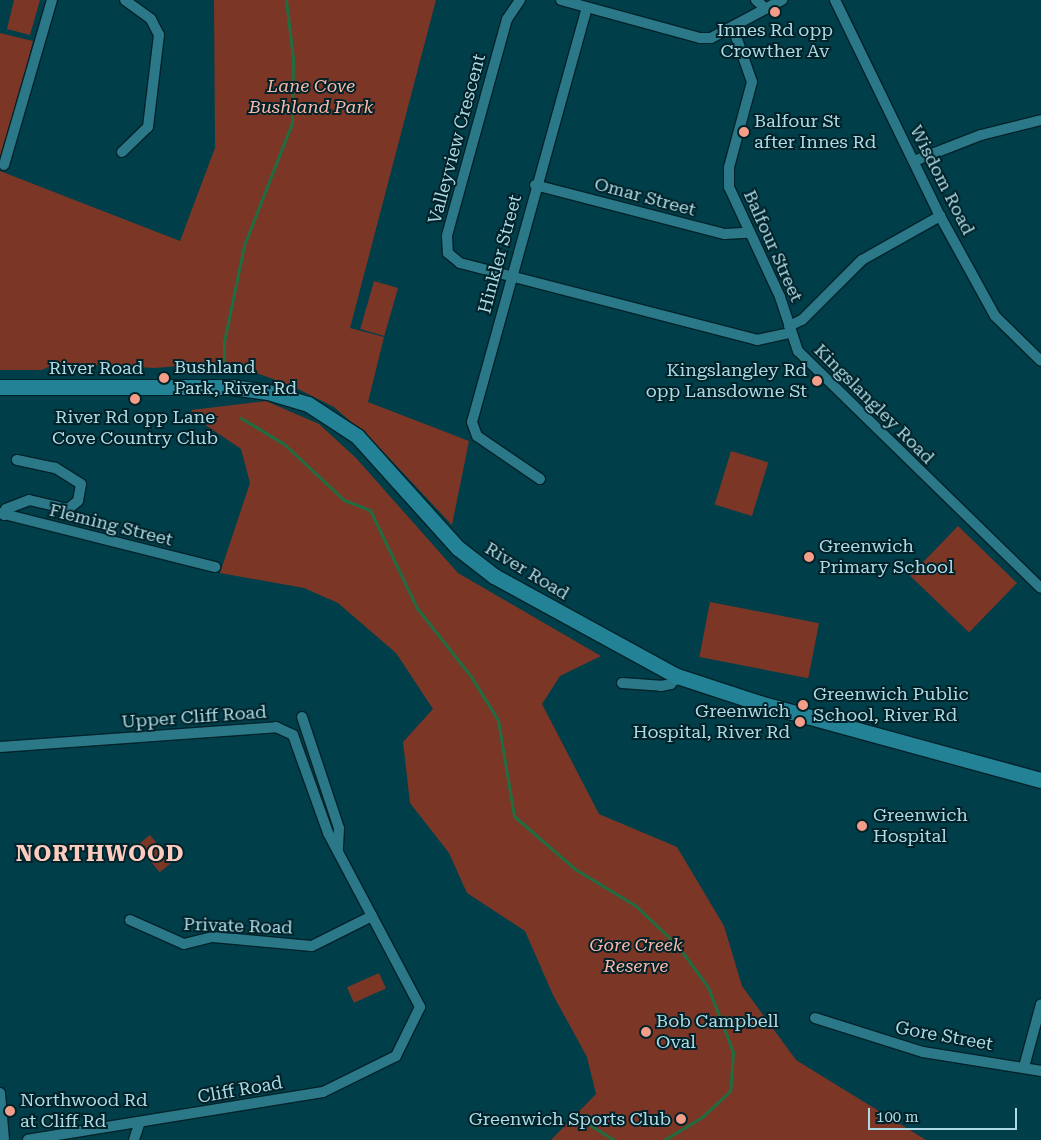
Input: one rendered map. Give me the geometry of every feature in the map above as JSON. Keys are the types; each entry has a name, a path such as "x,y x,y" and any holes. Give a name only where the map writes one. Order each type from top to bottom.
{"main road":[{"name":"River Road","path":"0,387 232,386 268,392 308,404 356,436 458,548 494,576 677,676 759,702 1041,780"}],"street":[{"path":"4,165 52,0"},
{"path":"122,152 148,127 159,36 151,19 125,0"},
{"name":"Valleyview Crescent","path":"512,277 460,263 446,245 507,19 520,0"},
{"path":"561,0 700,38 712,38 782,0"},
{"path":"756,0 766,9"},
{"name":"Wisdom Road","path":"835,0 940,216 995,316 1041,360"},
{"name":"Hinkler Street","path":"540,479 482,440 472,427 535,185 587,8"},
{"name":"Balfour Street","path":"732,28 752,82 727,178 747,233 780,297 790,329"},
{"path":"914,161 981,135 1041,120"},
{"name":"Omar Street","path":"535,185 725,234 747,233"},
{"path":"512,277 757,340 790,329 802,320 862,260 940,216"},
{"name":"Kingslangley Road","path":"790,329 801,356 820,376 1041,588"},
{"path":"2,514 6,509 29,500 68,509 78,501 80,484 55,468 17,460"},
{"name":"Fleming Street","path":"2,514 215,567"},
{"path":"622,683 660,686 671,684 677,676"},
{"name":"Upper Cliff Road","path":"302,717 339,828 338,852"},
{"name":"Upper Cliff Road","path":"0,748 276,727 293,735 338,852 420,1007"},
{"name":"Private Road","path":"130,920 184,944 212,938 312,946 372,916"},
{"path":"1024,1067 1041,1004"},
{"name":"Cliff Road","path":"28,1140 138,1125 323,1092 396,1056 420,1007"},
{"name":"Gore Street","path":"815,1018 923,1052 1041,1071"},
{"path":"0,1093 3,1138"},
{"path":"134,1140 138,1125"}],"green space":[{"path":"14,0 40,0 30,35 7,29"},
{"name":"Lane Cove Bushland Park","path":"214,0 436,0 350,328 384,337 368,402 469,441 452,525 375,443 334,407 290,385 225,362 155,368 56,363 42,370 0,370 0,171 180,241 215,148"},
{"path":"0,33 33,41 0,171"},
{"path":"374,281 398,288 384,336 360,329"},
{"name":"Gore Creek Reserve","path":"266,401 319,424 356,458 458,573 601,656 560,676 542,704 599,814 677,847 724,926 742,986 796,1060 926,1140 551,1140 596,1094 587,1057 553,995 525,931 467,893 449,853 410,803 403,742 433,709 396,653 338,603 304,588 220,573 250,483 241,449 198,420 191,410"},
{"path":"731,451 768,462 752,516 715,505"},
{"path":"958,526 1017,583 969,633 910,576"},
{"path":"710,602 819,623 808,678 699,657"},
{"path":"150,835 172,862 160,872 138,845"},
{"path":"379,973 386,989 354,1003 347,987"}],"waterway":[{"path":"224,367 224,342 244,245 292,123 293,58 286,0"},
{"path":"241,418 284,444 344,500 370,510 417,608 472,678 498,720 514,816 575,869 636,906 677,945 708,987 733,1052 730,1091 702,1117 664,1140"},
{"path":"574,1115 614,1140"}],"place":[{"name":"Innes Rd opp Crowther Av","path":"775,12"},
{"name":"Balfour St after Innes Rd","path":"744,132"},
{"name":"Bushland Park, River Rd","path":"164,378"},
{"name":"Kingslangley Rd opp Lansdowne St","path":"817,381"},
{"name":"River Rd opp Lane Cove Country Club","path":"135,399"},
{"name":"Greenwich Primary School","path":"809,557"},
{"name":"Greenwich Public School, River Rd","path":"803,705"},
{"name":"Greenwich Hospital, River Rd","path":"800,722"},
{"name":"Greenwich Hospital","path":"862,826"},
{"name":"Bob Campbell Oval","path":"646,1032"},
{"name":"Northwood Rd at Cliff Rd","path":"10,1111"},
{"name":"Greenwich Sports Club","path":"681,1119"}],"district":[{"name":"NORTHWOOD","path":"100,854"}]}
